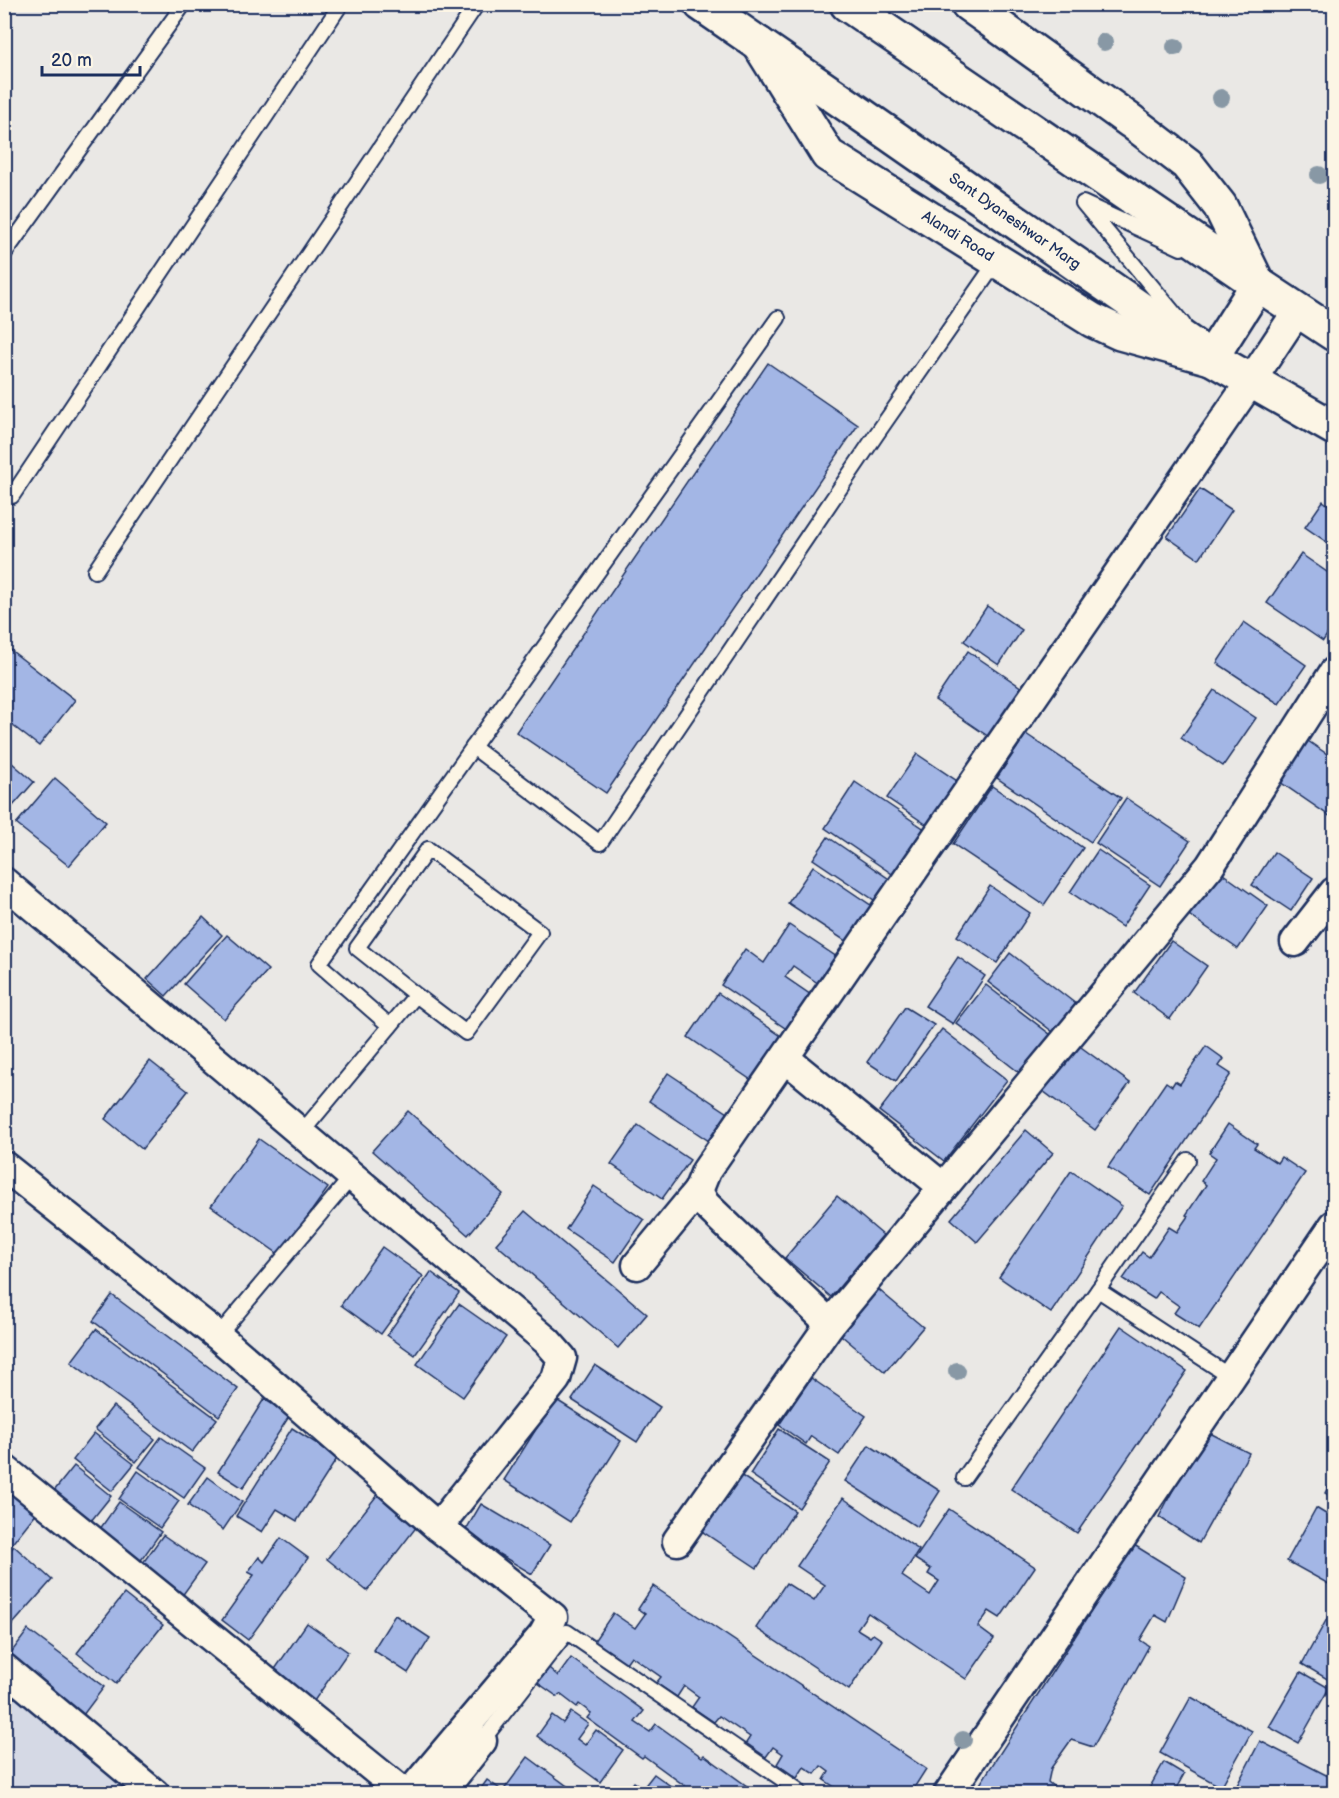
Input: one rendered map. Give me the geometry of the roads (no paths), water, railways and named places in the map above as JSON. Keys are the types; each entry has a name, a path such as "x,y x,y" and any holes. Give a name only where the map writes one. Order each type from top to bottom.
{"main road":[{"name":"Sant Dyaneshwar Marg","path":"701,4 1211,358 1335,428"},
{"path":"847,4 1258,284 1335,333"},
{"path":"968,4 1187,164 1220,206 1258,284"},
{"name":"Alandi Road","path":"759,44 828,155 1092,320 1120,333 1211,358"},
{"path":"1211,358 1258,284"}],"street":[{"path":"638,1265 698,1191 706,1172 1298,310"},
{"path":"677,1541 830,1324 1210,866 1335,672"},
{"path":"4,882 302,1132 547,1341 562,1358 556,1379 438,1527"},
{"path":"1295,942 1335,892"},
{"path":"785,1058 943,1187"},
{"path":"4,1166 218,1336 438,1527 553,1617 543,1635 407,1794 4,1469"},
{"path":"698,1191 705,1204 830,1324"},
{"path":"948,1794 1335,1225"},
{"path":"4,1668 155,1794"},
{"path":"440,1794 482,1741"}],"lane":[{"path":"4,254 184,4"},
{"path":"12,496 341,4"},
{"path":"94,572 477,4"},
{"path":"1211,358 1083,203 1258,284"},
{"path":"473,747 600,843 876,435 998,261"},
{"path":"390,1026 319,964 778,318"},
{"path":"428,849 540,932 466,1033 416,995 357,948 428,849"},
{"path":"302,1132 416,995"},
{"path":"964,1478 1188,1160"},
{"path":"218,1336 352,1175"},
{"path":"1098,1290 1231,1377"},
{"path":"482,1741 567,1632 798,1790"}]}
